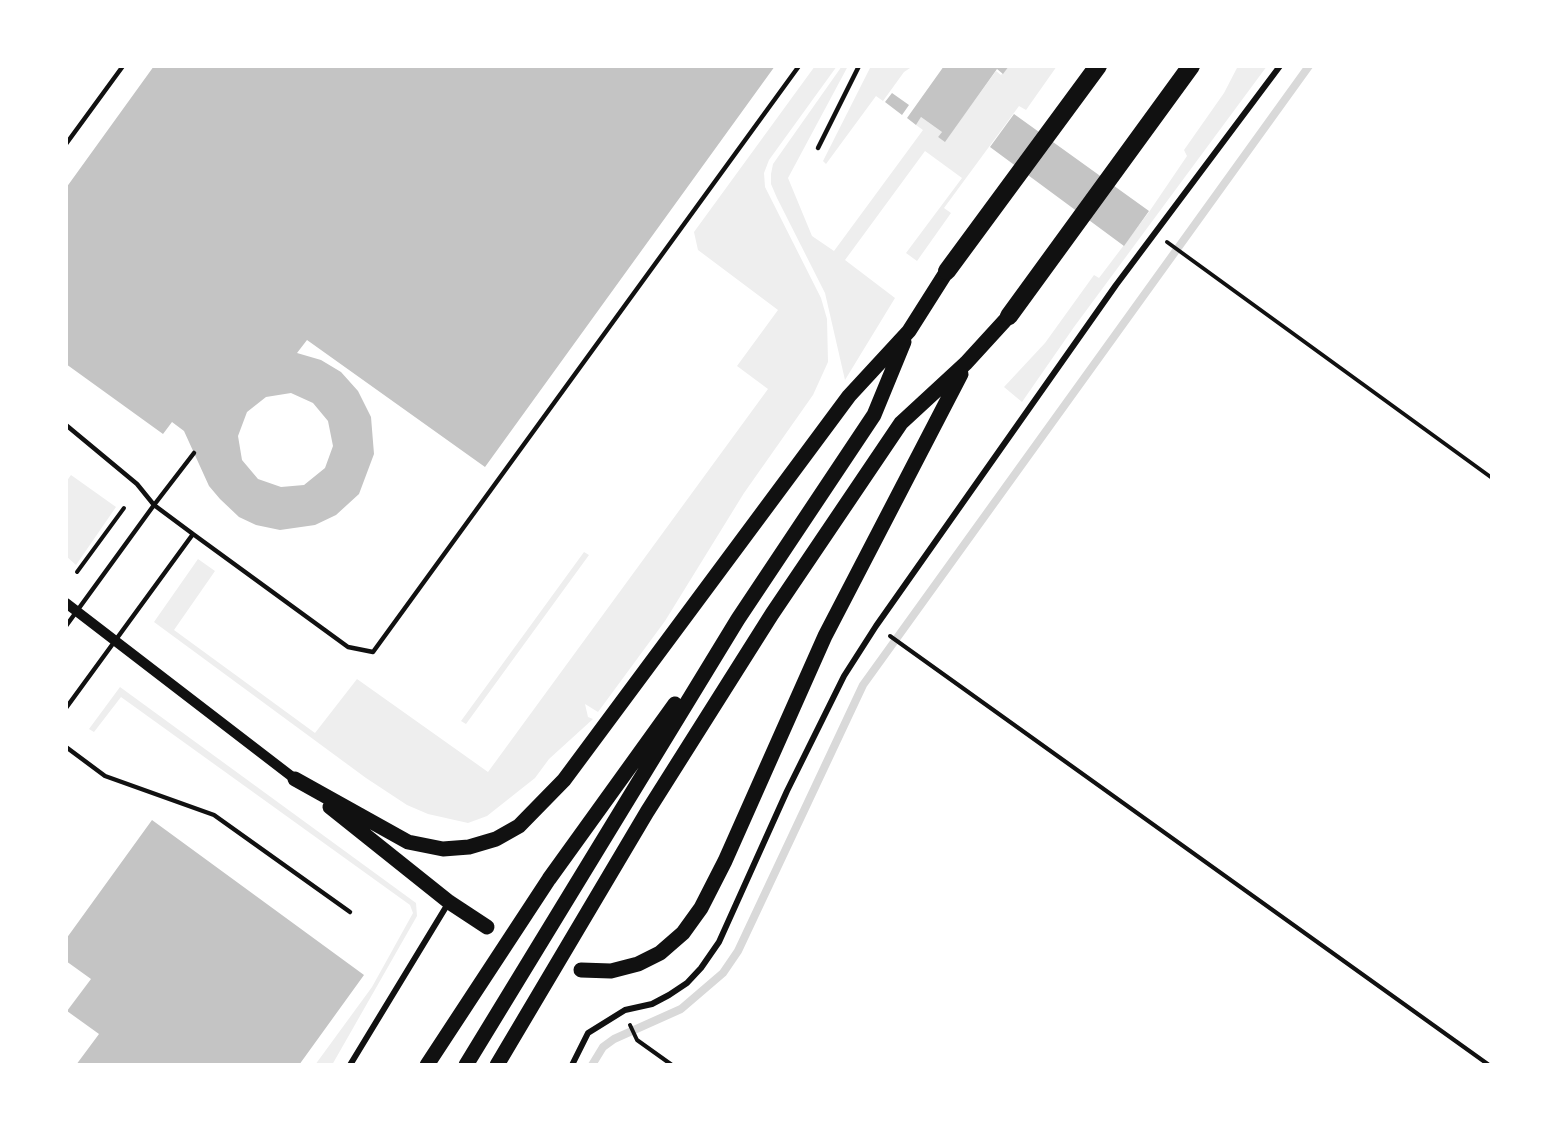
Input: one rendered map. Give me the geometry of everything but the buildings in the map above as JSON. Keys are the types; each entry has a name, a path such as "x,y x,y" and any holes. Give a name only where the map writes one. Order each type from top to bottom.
{"highway":[{"path":"948,272 1098,66"},
{"path":"1009,316 1191,66"}],"main road":[{"path":"295,779 408,842 443,849 469,847 496,839 519,826 564,780 849,396 909,331 948,272"},
{"path":"496,1065 653,802 785,594 901,423 966,363 1009,316"},
{"path":"466,1065 738,619 873,415 909,331"},
{"path":"581,970 611,971 638,964 660,953 683,933 701,908 725,861 825,636 966,363"},
{"path":"427,1065 549,879 738,619"},
{"path":"295,779 449,902 487,927"},
{"path":"504,1065 529,1009"}],"street":[{"path":"572,1065 588,1033 625,1010 652,1004 669,995 687,983 701,968 719,942 844,676 876,626 1116,285 1280,66"},
{"path":"66,603 295,779"},
{"path":"350,1065 449,902"}],"lane":[{"path":"66,144 123,66"},
{"path":"66,425 137,484 154,505 193,534 348,647 373,652 799,66"},
{"path":"818,148 859,66"},
{"path":"66,626 194,453"},
{"path":"66,708 193,534"},
{"path":"66,747 105,776 214,816 350,912"}],"path":[{"path":"1163,239 1492,478"},
{"path":"77,572 124,508"},
{"path":"902,644 1489,1065"},
{"path":"628,1020 637,1040 672,1065"}],"shaded area":[{"path":"815,66 837,66 769,160 764,173 765,187 821,298 827,319 828,362 813,395 744,493 665,621 598,712 585,704 588,717 593,719 549,759 535,778 487,816 468,823 428,814 407,805 366,778 154,622 198,559 215,571 174,630 315,733 357,679 488,772 768,389 737,366 778,310 698,250 694,232"},
{"path":"842,66 848,66 788,178 812,236 834,251 923,130 916,125 921,117 942,132 938,137 945,141 996,71 1001,75 1008,66 1057,66 1026,110 1019,106 944,208 951,213 917,261 906,253 962,178 925,151 845,260 895,298 845,380 825,293 771,184 773,164"},
{"path":"871,66 913,66 904,72 883,101 876,96 826,164 823,161"},
{"path":"1238,66 1267,66 1074,327 1022,402 1004,387 1045,343 1094,275 1099,278 1149,212 1187,156 1184,150 1224,93"},
{"path":"71,475 116,507 76,565 66,556 66,482"},
{"path":"584,552 589,555 466,724 461,721"},
{"path":"120,687 416,903 417,916 332,1065 315,1065 372,987 413,913 410,905 121,697 94,732 89,729"}],"waterway":[{"path":"592,1065 603,1047 614,1039 681,1009 723,973 738,951 863,685 1309,66"}]}
